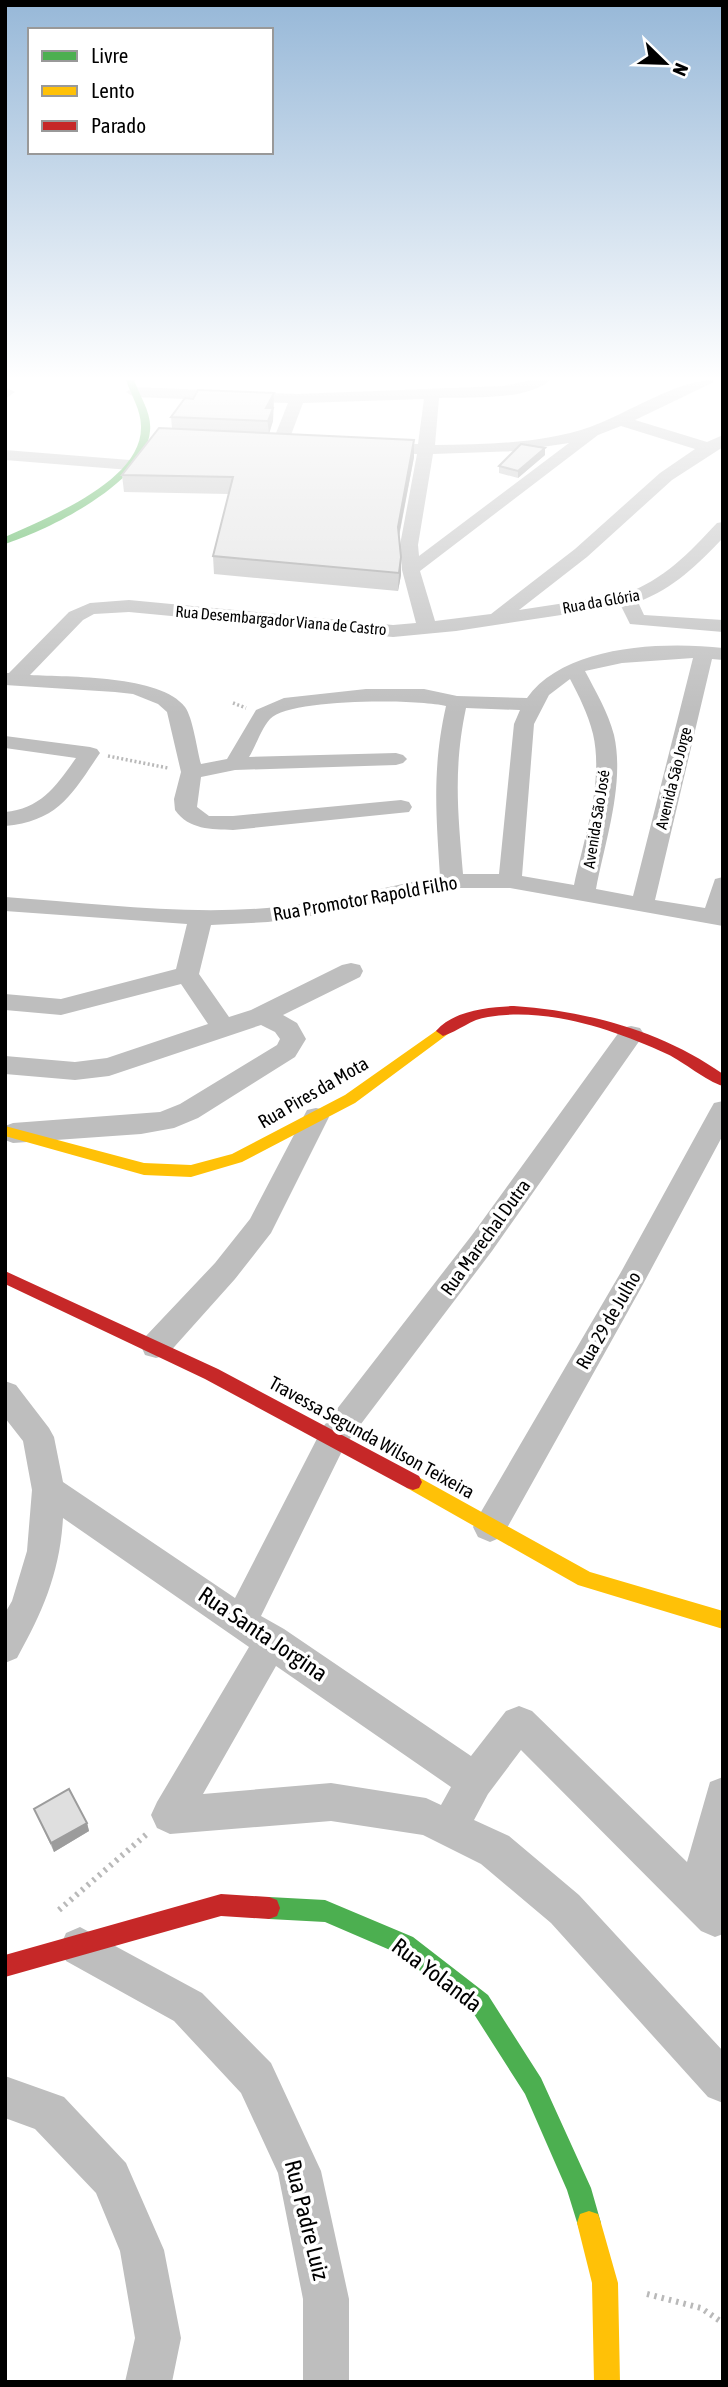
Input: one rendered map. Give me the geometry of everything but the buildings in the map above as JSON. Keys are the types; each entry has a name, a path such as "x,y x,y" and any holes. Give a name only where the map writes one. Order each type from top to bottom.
{"street":[{"path":"5,541 100,491"},
{"path":"418,491 411,532 411,570 427,628"},
{"path":"411,570 517,491"},
{"name":"Rua Desembargador Viana de Castro","path":"10,679 76,616 90,609 129,606 393,631 496,618 562,568 630,506 650,491"},
{"name":"Rua da Glória","path":"496,618 628,599 671,580 723,527"},
{"path":"628,599 637,620 723,626"},
{"path":"510,881 524,724 531,704 539,692 574,668 608,658 672,652 713,653"},
{"name":"Avenida São Jorge","path":"642,905 713,653"},
{"name":"Avenida São José","path":"574,668 598,716 606,744 605,775 584,894"},
{"path":"10,679 115,686 137,689 165,700 177,710 192,772 185,799 186,810 204,822 254,822 401,807"},
{"path":"235,764 263,714 275,706 366,695 424,695 457,702 531,704"},
{"path":"452,881 445,786 457,702"},
{"path":"5,742 90,753 55,802 38,814 5,819"},
{"path":"192,772 235,764 396,759"},
{"name":"Rua Promotor Rapold Filho","path":"5,904 200,918 268,915 318,908 452,881 510,881 719,918"},
{"path":"719,918 723,884"},
{"path":"187,974 196,945 200,918"},
{"path":"5,1065 75,1071 109,1066 260,1016 351,971"},
{"path":"5,1002 61,1007 187,974"},
{"path":"187,974 223,1027"},
{"name":"Rua Pires da Mota","path":"9,1132 123,1164 192,1171 220,1165 246,1155 348,1100 460,1021 486,1013 522,1010 555,1013 631,1034 693,1062 723,1081"},
{"path":"9,1132 141,1125 165,1121 189,1111 286,1051 293,1039 291,1030 279,1022 260,1016"},
{"name":"Rua Marechal Dutra","path":"242,1619 334,1436 481,1243 631,1034"},
{"name":"Rua 29 de Julho","path":"489,1527 625,1292 723,1110"},
{"path":"156,1346 225,1271 261,1224 316,1117"},
{"name":"Travessa Segunda Wilson Teixeira","path":"5,1277 156,1346 334,1436 489,1527 585,1579 662,1604 723,1619"},
{"path":"5,1394 37,1437 48,1489 44,1551 28,1605 5,1647"},
{"name":"Rua Santa Jorgina","path":"48,1489 242,1619 475,1781"},
{"path":"170,1815 272,1640"},
{"path":"449,1828 475,1781 519,1723 718,1919"},
{"path":"718,1919 706,1888 705,1869 723,1794"},
{"path":"170,1815 331,1802 426,1818 495,1850 565,1909 723,2082"},
{"name":"Rua Yolanda","path":"5,1966 221,1905 325,1911 405,1945 480,2003 533,2086 579,2188 605,2283 607,2382"},
{"name":"Rua Padre Luiz","path":"80,1947 188,2007 256,2078 299,2171 326,2299 326,2382"},
{"path":"5,2097 49,2112 111,2178 142,2250 158,2338 148,2382"}],"path":[{"path":"90,753 192,772"},
{"path":"57,1912 170,1815"},
{"path":"605,2283 701,2308 723,2323"}],"traffic: fast":[{"path":"5,541 100,491"},
{"path":"269,1908 325,1911 405,1945 480,2003 533,2086 579,2188 589,2223"}],"traffic: slow":[{"path":"5,1131 144,1169 191,1171 237,1158 350,1099 443,1031"},
{"path":"413,1482 585,1579 723,1620"},
{"path":"589,2223 605,2283 607,2382"}],"traffic: jam":[{"path":"443,1031 470,1017 488,1012 545,1012 578,1018 644,1038 675,1051 723,1081"},
{"path":"5,1277 212,1374 413,1482"},
{"path":"5,1966 221,1905 269,1908"}]}
